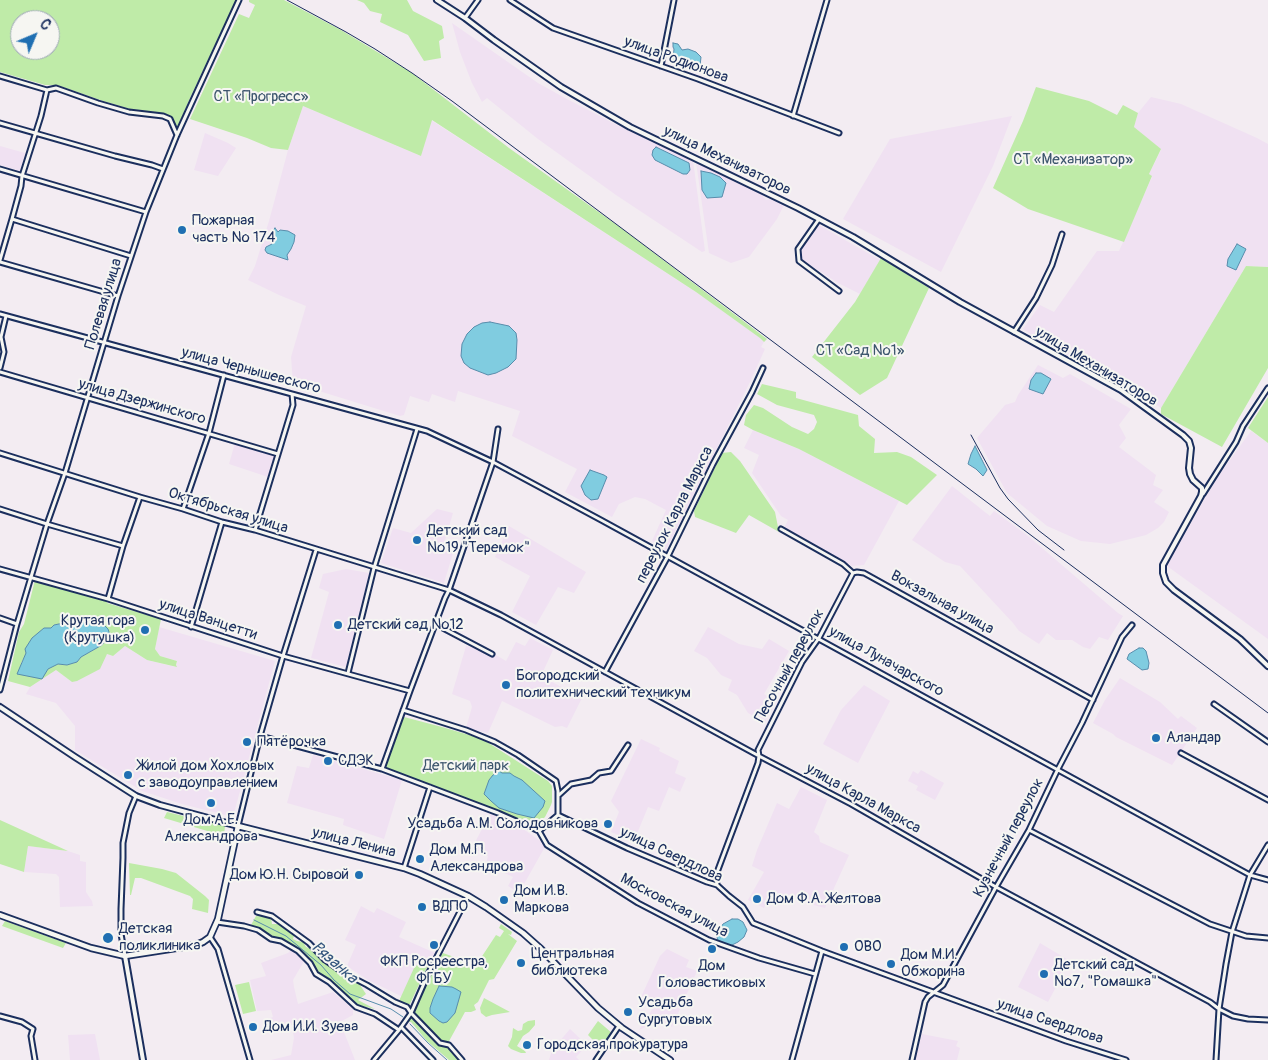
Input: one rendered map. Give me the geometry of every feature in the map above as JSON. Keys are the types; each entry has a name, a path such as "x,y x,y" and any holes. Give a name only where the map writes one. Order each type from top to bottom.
{"main road":[{"name":"улица Ленина","path":"238,826 404,868 468,896 503,918 523,934 541,949 598,1008 670,1060"},
{"path":"0,915 91,948 125,956 196,945 210,937 216,922 238,826"}],"street":[{"name":"Полевая улица","path":"0,690 17,624 47,524 65,474 118,296 146,212 177,135 240,0"},
{"name":"улица Механизаторов","path":"437,0 561,87 630,127 853,236 960,302 1121,390 1189,441 1191,448 1190,474 1193,480 1202,488 1201,496"},
{"path":"465,18 478,0"},
{"name":"улица Родионова","path":"510,0 553,28 698,79 839,134"},
{"path":"661,66 674,0"},
{"path":"793,116 827,0"},
{"path":"0,76 47,90 56,88 129,112 163,116 170,120 177,135"},
{"path":"47,90 0,261 118,296"},
{"path":"0,123 163,169"},
{"path":"0,169 146,212"},
{"path":"12,219 131,256"},
{"path":"819,219 798,250 799,261 839,291"},
{"name":"улица Механизаторов","path":"1014,332 1040,290 1052,266 1062,234"},
{"name":"улица Чернышевского","path":"0,314 426,431 492,462"},
{"name":"улица Дзержинского","path":"6,316 0,337 4,352 0,370 278,454"},
{"name":"переулок Карла Маркса","path":"605,672 668,556 763,368"},
{"path":"183,509 209,433 224,375"},
{"path":"1268,388 1201,496 1164,565 1163,573 1166,582 1174,590 1240,639 1268,666"},
{"path":"255,530 293,405 292,394"},
{"path":"348,673 374,568 417,429"},
{"path":"382,769 449,590 492,462 498,429"},
{"name":"Октябрьская улица","path":"0,453 449,590"},
{"name":"улица Луначарского","path":"492,462 819,638 1250,875 1268,880"},
{"path":"108,599 123,546 140,497"},
{"path":"0,510 123,546"},
{"path":"191,627 222,522"},
{"name":"Вокзальная улица","path":"781,529 843,564 852,573 864,573 1094,700"},
{"path":"238,826 260,736 316,550"},
{"name":"улица Ванцетти","path":"0,569 108,599 283,656 410,691"},
{"name":"Песочный переулок","path":"718,885 716,875 758,764 758,750 799,668 819,638 852,573"},
{"name":"улица Карла Маркса","path":"449,590 501,615 851,804 996,887 1210,1002 1219,1009 1233,1016 1268,1020"},
{"path":"0,618 17,624"},
{"path":"435,624 492,654"},
{"name":"Кузнечный переулок","path":"912,1060 925,1002 928,997 943,985 1029,830 1094,700 1122,637 1132,625"},
{"path":"1214,704 1268,742"},
{"name":"улица Ленина","path":"0,706 136,796 160,805 238,826"},
{"path":"260,736 382,769 539,830 558,814 559,795 556,781 518,755 462,728 403,710"},
{"path":"559,795 571,784 591,780 599,773 611,771 628,745"},
{"path":"1181,753 1268,800"},
{"path":"404,868 430,788"},
{"path":"136,796 129,813 123,844 121,934 143,1060"},
{"name":"улица Свердлова","path":"558,814 636,851 718,885 728,896 743,907 753,923 935,993 1066,1041 1126,1060"},
{"name":"Московская улица","path":"539,830 547,845 638,903 709,940 760,958 815,974"},
{"path":"1029,830 1210,924 1246,936 1268,938"},
{"path":"1216,1060 1219,1009 1232,932 1250,875 1268,845"},
{"path":"374,1060 411,1013 429,972 468,896"},
{"path":"257,912 272,916 309,943 325,960 342,972 407,1007 440,1043 449,1046 462,1060"},
{"path":"216,922 258,930 298,951 310,963 316,974 329,982 356,1007 375,1014 400,1029 433,1060"},
{"path":"210,937 218,949 250,1060"},
{"path":"792,1060 822,951"},
{"path":"0,1016 22,1022 33,1029 31,1036 35,1060"},
{"path":"596,1060 619,1025"}],"shaded area":[{"path":"452,23 538,83 617,125 693,160 705,251 702,252 616,195 538,139 487,98 482,102 472,83 460,52"},
{"path":"1151,97 1181,104 1268,144 1268,267 1246,266 1161,408 1129,387 1130,382 1124,378 1119,383 1048,345 1023,329 1040,305 1054,312 1097,251 1119,251 1152,177 1149,174 1161,150 1134,127 1138,113"},
{"path":"303,106 421,156 431,120 696,292 761,338 764,342 761,347 765,349 666,550 652,541 666,510 645,499 635,497 619,504 612,517 565,492 577,469 512,436 520,411 458,391 455,402 432,394 429,402 410,396 404,415 400,416 293,383 291,357 306,306 248,280 255,266 288,150"},
{"path":"1012,116 993,166 941,272 843,219 890,139"},
{"path":"205,133 236,148 218,176 194,170"},
{"path":"0,146 25,153 20,171 0,165"},
{"path":"696,162 763,194 766,200 771,199 784,205 777,219 749,257 731,263 709,253"},
{"path":"817,224 880,260 860,294 838,283 801,259 802,251 799,249"},
{"path":"1038,365 1063,378 1070,374 1131,409 1119,425 1126,438 1119,447 1156,475 1153,485 1163,490 1154,502 1169,512 1164,522 1158,528 1146,535 1110,544 1081,541 1047,526 1007,493 977,438 1005,405 1015,402"},
{"path":"753,430 799,449 899,501 864,565 852,566 784,528 788,520 781,516 752,473 759,455 744,448"},
{"path":"1251,431 1268,443 1268,639 1167,566 1205,498"},
{"path":"235,443 274,455 268,477 229,464"},
{"path":"952,486 990,516 994,511 1028,536 1123,616 1108,640 1099,637 1090,649 1072,640 1056,640 1047,633 1039,644 1019,631 960,566 945,562 912,540"},
{"name":"Детский сад №19 \"Теремок\"","path":"437,509 453,513 443,547 454,550 444,583 381,563 393,528 411,533"},
{"path":"509,526 586,572 574,593 558,587 536,625 512,612 530,576 495,557"},
{"name":"Детский сад №12","path":"346,569 369,573 346,667 311,658 329,592 319,588 323,574"},
{"path":"159,627 275,661 233,817 182,804 142,791 75,750 75,726 56,703 26,694 30,687 56,670 72,682 107,654 113,656 125,646 147,660 176,667 177,661 160,656 155,649"},
{"path":"708,627 739,644 762,649 769,639 789,651 764,694 777,701 765,722 748,713 737,695 728,690 732,680 721,675 707,658 694,651"},
{"name":"Богородский политехнический техникум","path":"530,638 553,650 541,676 582,698 567,728 562,726 555,727 502,701 488,733 466,728 472,707 470,701 452,694 466,646 478,649 493,657 496,655 506,661 516,642 525,646"},
{"path":"1120,678 1160,702 1178,719 1181,716 1197,728 1172,765 1116,737 1093,723 1105,700"},
{"path":"864,685 890,701 858,763 823,744 841,710"},
{"path":"641,739 660,748 659,751 679,761 675,773 686,778 680,792 669,787 659,811 648,807 634,841 611,832 619,812 611,801"},
{"path":"313,755 402,780 384,839 343,825 344,819 287,803 297,766 309,768"},
{"path":"921,770 944,783 935,800 916,790 918,786 908,781 913,771 918,774"},
{"path":"801,787 827,800 814,832 819,836 820,842 849,855 825,908 806,903 790,895 786,896 775,892 772,899 768,898 764,908 748,900 764,872 752,866 777,803 789,809"},
{"path":"491,812 516,824 546,845 519,893 508,886 513,877 486,864 488,856 472,848"},
{"path":"28,846 68,851 80,855 80,861 86,862 86,892 93,906 60,907 59,877 56,874 24,872"},
{"path":"361,906 374,913 377,908 406,922 399,937 435,953 411,1001 368,980 347,966 356,945 345,940"},
{"name":"Детский сад №7, \"Ромашка\"","path":"1040,943 1070,961 1048,1002 1018,987"},
{"path":"292,949 303,960 293,980 298,1004 333,992 353,1009 353,1015 340,1022 355,1060 271,1060 291,1055 294,1038 292,1025 266,1029 264,1020 273,1017 271,1010 257,1011 250,980 266,976 261,963 288,953"},
{"path":"667,949 689,960 686,967 697,971 672,1027 663,1022 654,1023 639,1030 653,1008 641,997 660,956"},
{"path":"570,1029 587,1045 576,1057 579,1060 549,1060 552,1050"},
{"path":"95,1034 100,1060 70,1060 68,1035"},
{"path":"922,1034 958,1041 956,1046 960,1048 957,1060 915,1060"}],"green space":[{"path":"0,0 236,0 177,128 174,121 167,115 130,109 57,85 45,85 0,72"},
{"name":"СТ «Прогресс»","path":"249,0 284,0 341,30 412,73 509,148 621,228 767,339 764,342 696,292 432,120 421,156 303,106 288,150 271,148 190,119 239,14 249,18 255,5 249,2"},
{"path":"357,0 407,0 413,11 442,26 444,38 439,41 441,58 424,61 408,35 380,22 382,14 370,11 364,3"},
{"name":"СТ «Механизатор»","path":"1036,87 1089,101 1117,115 1123,105 1138,113 1134,127 1161,149 1149,174 1152,176 1124,242 1028,209 993,188"},
{"name":"СТ «Сад №1»","path":"881,258 929,288 887,378 860,395 812,357 855,302"},
{"path":"1246,266 1268,267 1268,368 1222,447 1161,414 1161,408"},
{"path":"762,384 796,392 796,398 858,415 859,426 875,439 874,453 897,452 911,457 937,475 907,505 799,449 753,430 744,425 746,415 754,405 763,408 792,427 808,434 814,429 817,422 814,415 777,405 757,394"},
{"path":"1268,397 1268,443 1248,428"},
{"path":"731,452 740,461 775,512 779,532 749,515 736,533 695,517 694,511 722,453"},
{"path":"35,580 161,619 155,649 160,656 177,661 177,667 147,660 125,646 113,656 107,654 100,669 77,681 72,682 56,670 30,687 8,681 19,632 24,624","holes":["89,620 104,625 107,640 81,657 77,662 67,665 58,664 48,669 44,674 21,663 44,628 51,628 54,625 73,621"]},
{"name":"Детский парк","path":"404,717 484,740 548,781 552,786 552,802 545,817 539,823 531,824 386,768 393,740 401,719"},
{"path":"167,812 225,826 224,836 164,818"},
{"path":"0,820 68,851 28,846 24,872 0,864"},
{"path":"129,863 176,873 209,900 208,913 192,909 193,899 190,896 141,878 135,878 130,895"},
{"path":"256,916 271,917 272,924 281,924 295,933 293,939 303,942 306,947 314,950 337,971 358,982 366,994 358,1000 375,1009 358,1005 318,974 312,963 285,942 251,925"},
{"path":"5,921 66,943 63,948 2,926"},
{"path":"501,924 512,932 511,935 508,934 517,941 494,979 489,980 478,1002 474,1005 476,1010 465,1012 448,1043 446,1041 441,1042 413,1013 437,961 443,953 454,957 473,970 496,935 500,937 504,931 499,928"},
{"path":"420,962 429,963 410,1004 399,1001 414,968"},
{"path":"249,982 256,1011 243,1014 235,985"},
{"path":"484,998 510,1012 486,1017 481,1013 480,1008"},
{"path":"411,1016 440,1044 448,1047 460,1060 449,1060 427,1041 411,1022 408,1022"},
{"path":"535,1020 535,1025 523,1036 517,1046 526,1053 511,1049 508,1046 513,1028 518,1031 522,1030 523,1024"},
{"path":"598,1021 612,1033 601,1048 588,1035"}],"water":[{"path":"673,43 678,44 682,50 688,49 696,52 701,57 700,66 696,67 675,62 673,60"},
{"path":"656,147 689,163 690,170 687,174 683,174 655,160 652,155"},
{"path":"701,171 720,177 726,183 722,197 707,198 702,190"},
{"path":"275,228 278,232 280,230 288,231 295,235 294,242 287,255 288,260 267,253 265,250 266,247 272,244 272,239 269,235"},
{"path":"1237,244 1246,249 1236,270 1227,266 1228,259"},
{"path":"490,322 509,326 516,333 517,340 516,359 508,367 488,375 470,368 464,363 461,356 462,344 467,334 474,327"},
{"path":"1036,373 1041,373 1051,379 1043,394 1029,389 1031,380"},
{"path":"975,446 987,470 983,476 968,464"},
{"path":"590,470 607,477 598,499 591,500 585,495 581,486"},
{"path":"89,620 104,625 108,629 110,635 102,645 81,657 77,662 67,665 58,664 48,669 42,679 17,674 26,653 25,649 32,638 44,628 51,628 54,625 73,621"},
{"path":"1139,648 1143,648 1146,651 1149,663 1148,669 1142,670 1127,659 1129,654"},
{"path":"499,771 510,773 522,780 545,801 543,807 534,818 499,808 484,794 489,780"},
{"path":"732,919 738,919 743,922 747,930 744,937 730,946 719,942 717,938 718,931 723,924"},
{"path":"439,986 452,987 461,992 455,1013 447,1022 443,1023 430,1013 433,999"}],"waterway":[{"name":"Рязанка","path":"254,920 286,936 321,965 350,994 391,1009 403,1017"},
{"name":"Рязанка","path":"410,1024 447,1060"}],"railway":[{"path":"287,0 375,49 452,101 1268,713"},
{"path":"971,435 1008,499 1038,530 1064,550"}],"place":[{"name":"Пожарная часть № 174","path":"182,230"},
{"name":"Детский сад №19 \"Теремок\"","path":"417,540"},
{"name":"Детский сад №12","path":"338,625"},
{"name":"Крутая гора (Крутушка)","path":"145,630"},
{"name":"Богородский политехнический техникум","path":"506,685"},
{"name":"Аландар","path":"1156,738"},
{"name":"Пятёрочка","path":"247,742"},
{"name":"СДЭК","path":"328,761"},
{"name":"Жилой дом Хохловых с заводоуправлением","path":"128,775"},
{"name":"Дом А.Е. Александрова","path":"211,803"},
{"name":"Усадьба А.М. Солодовникова","path":"608,824"},
{"name":"Дом М.П. Александрова","path":"420,859"},
{"name":"Дом Ю.Н. Сыровой","path":"359,875"},
{"name":"Дом Ф.А. Желтова","path":"757,899"},
{"name":"Дом И.В. Маркова","path":"504,900"},
{"name":"ВДПО","path":"422,907"},
{"name":"Детская поликлиника","path":"108,938"},
{"name":"ФКП Росреестра, ФГБУ","path":"434,945"},
{"name":"ОВО","path":"844,947"},
{"name":"Дом Головастиковых","path":"712,949"},
{"name":"Центральная библиотека","path":"521,963"},
{"name":"Дом М.И. Обжорина","path":"891,964"},
{"name":"Детский сад №7, \"Ромашка\"","path":"1044,974"},
{"name":"Усадьба Сургутовых","path":"628,1012"},
{"name":"Дом И.И. Зуева","path":"253,1027"},
{"name":"Городская прокуратура","path":"527,1045"}]}
